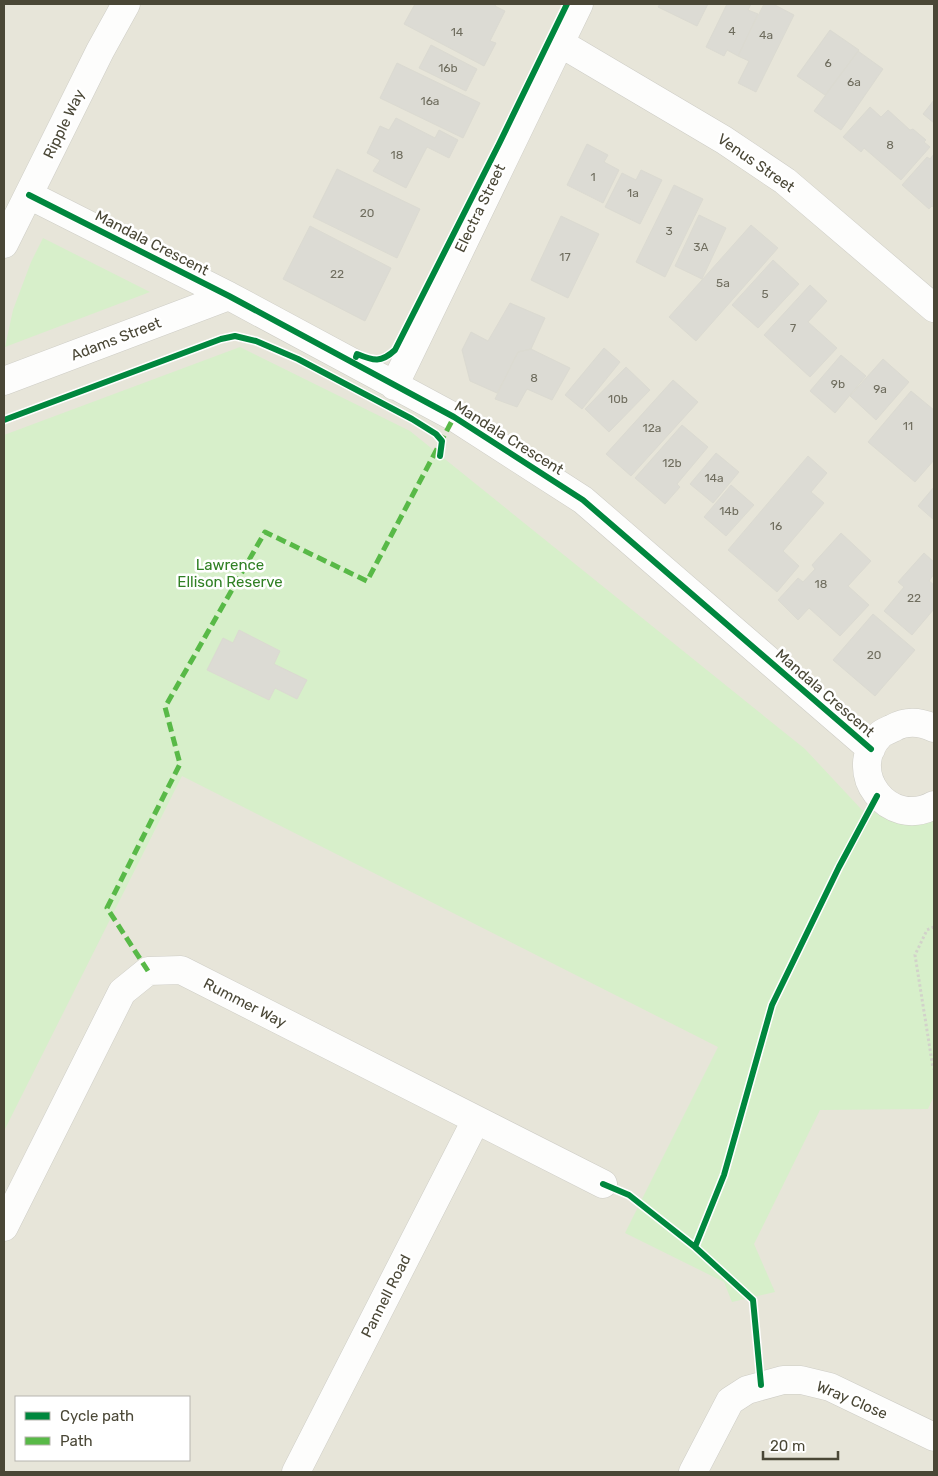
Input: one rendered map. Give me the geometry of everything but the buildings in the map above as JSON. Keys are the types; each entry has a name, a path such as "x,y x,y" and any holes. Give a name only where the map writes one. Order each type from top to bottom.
{"street":[{"name":"Ripple Way","path":"4,244 126,4"},
{"name":"Electra Street","path":"394,386 579,4"},
{"name":"Venus Street","path":"560,43 724,140 785,181 934,308"},
{"name":"Mandala Crescent","path":"29,195 229,296 454,417 583,500 871,749"},
{"name":"Adams Street","path":"4,381 229,296"},
{"name":"Mandala Crescent","path":"934,726 916,722 902,723 881,734 871,749 867,765 870,782 877,796 891,806 906,812 925,810 934,805"},
{"name":"Rummer Way","path":"4,1227 122,992 148,971 181,970 603,1184"},
{"name":"Pannell Road","path":"296,1472 476,1120"},
{"name":"Wray Close","path":"693,1472 730,1401 746,1390 783,1380 802,1380 830,1387 934,1437"}],"path":[{"path":"934,927 927,930 915,956 934,1069"}],"shaded area":[{"path":"4,4 934,4 934,1472 4,1472"}],"green space":[{"path":"43,238 150,292 5,347 13,310 31,262"},
{"name":"Lawrence Ellison Reserve","path":"240,347 410,431 805,749 862,810 914,820 934,820 934,1096 928,1109 820,1110 754,1244 775,1292 732,1302 724,1282 625,1233 718,1047 182,776 4,1131 4,435"}],"marked path":[{"path":"148,971 107,908 180,764 165,707 265,532 367,581 454,417"}],"cycle path":[{"path":"356,357 357,354 377,360 386,357 395,350 567,4"},
{"path":"29,195 229,296 454,417 583,500 871,749"},
{"path":"4,420 221,339 235,336 256,341 298,359 412,419 436,434 442,441 440,456"},
{"path":"695,1247 724,1175 772,1005 839,867 877,796"},
{"path":"603,1184 629,1195 695,1247 753,1300 761,1385"}]}
